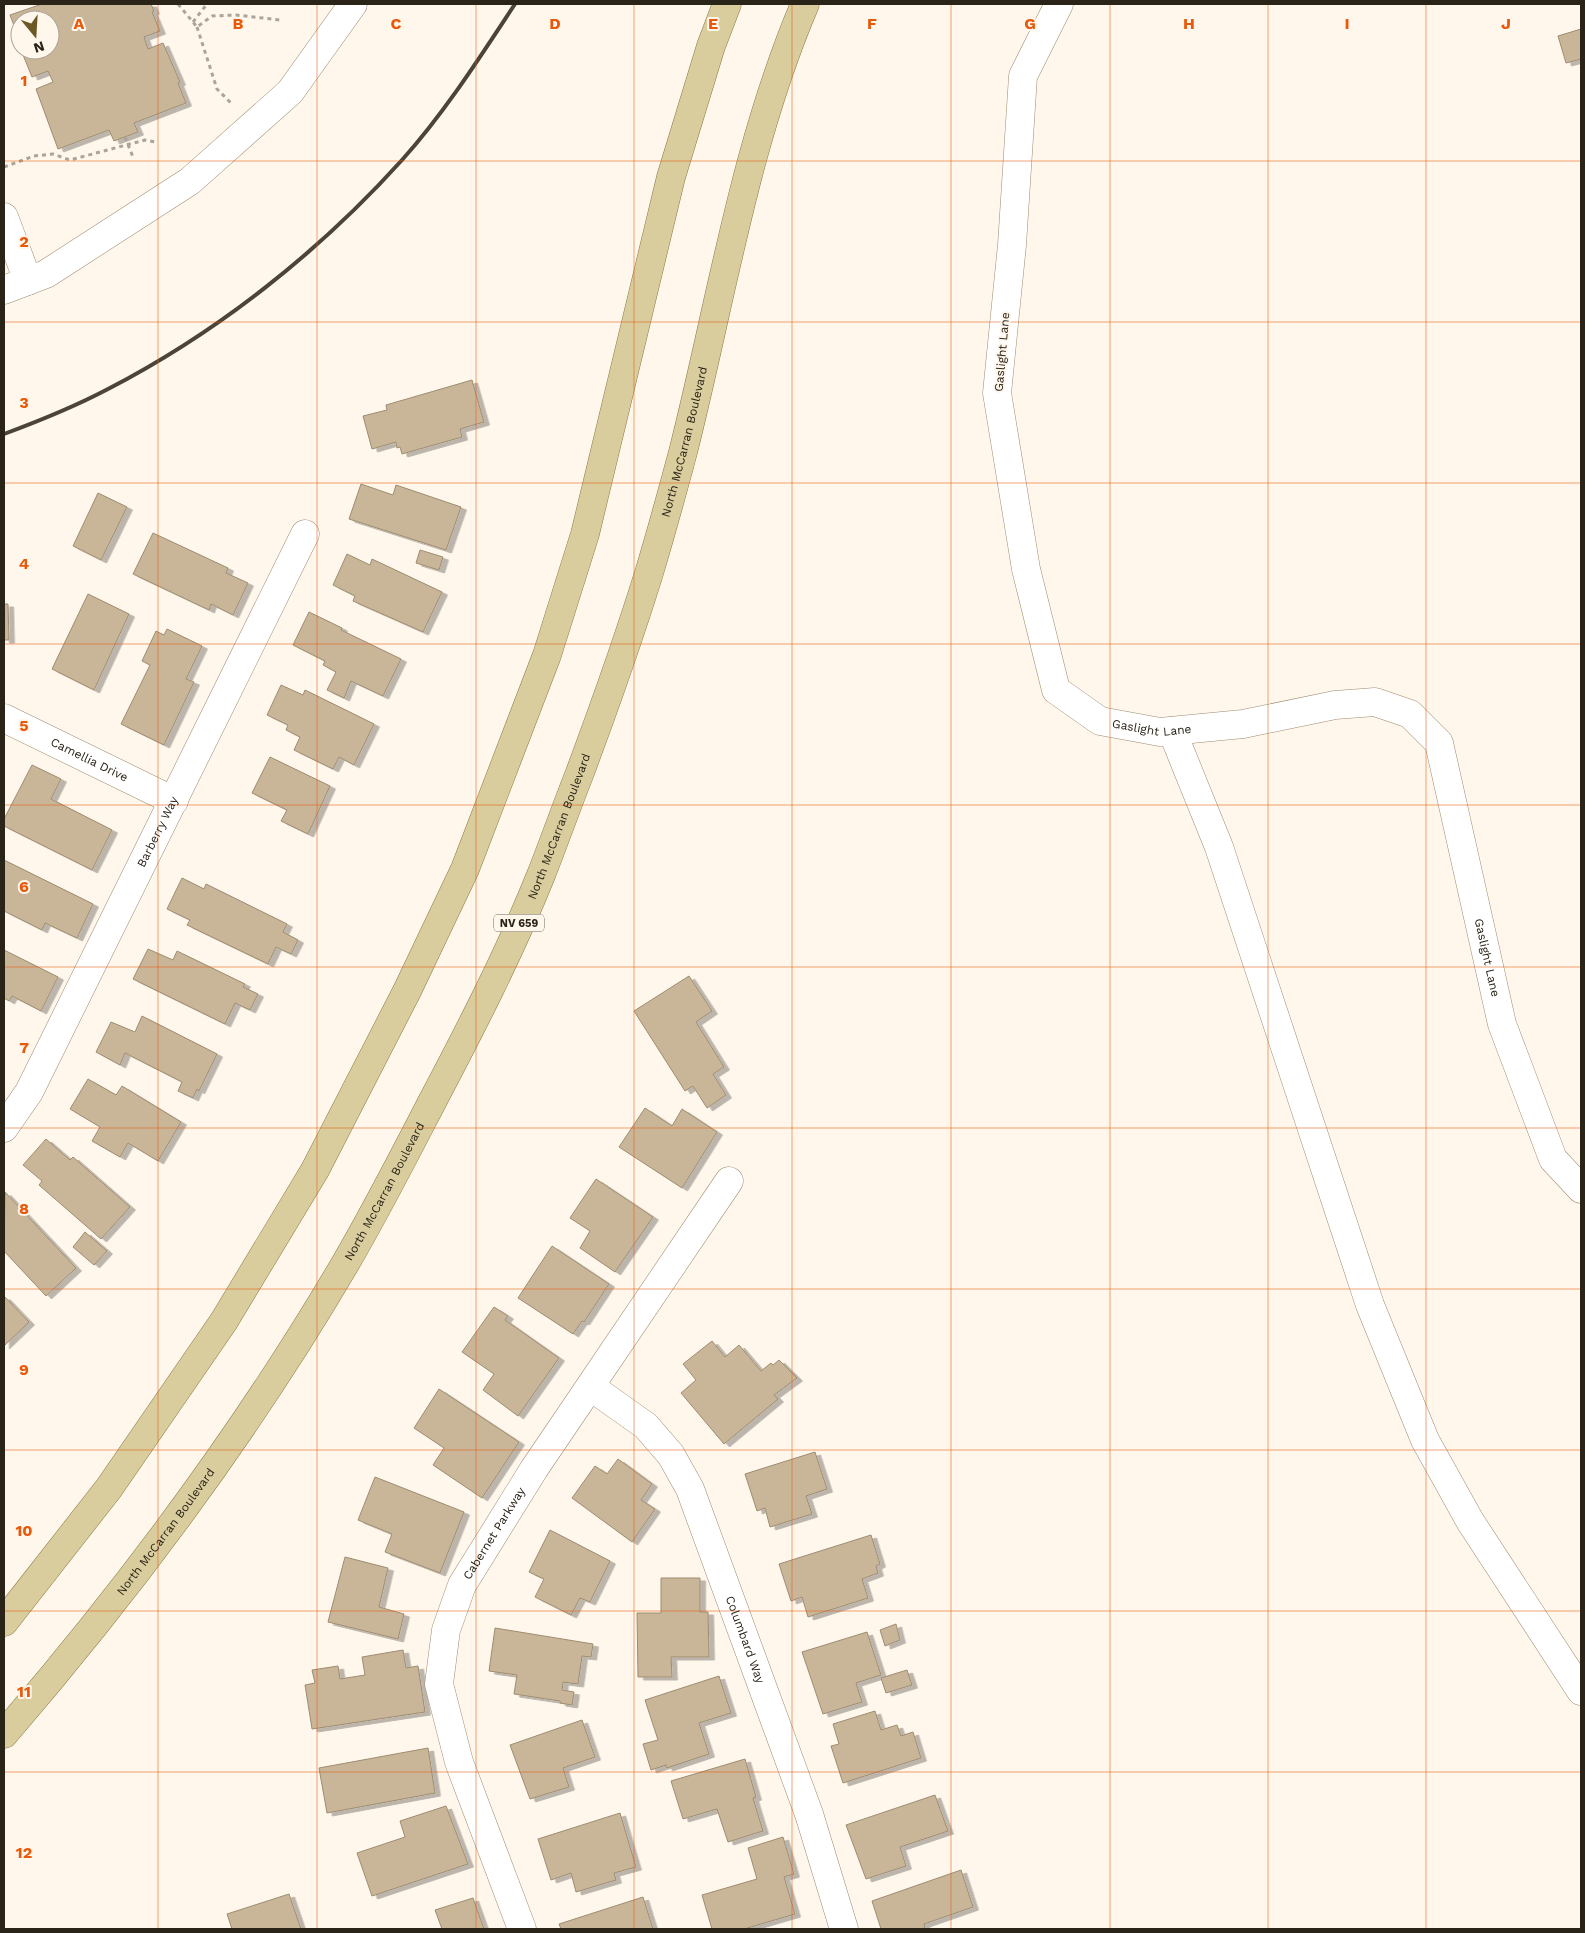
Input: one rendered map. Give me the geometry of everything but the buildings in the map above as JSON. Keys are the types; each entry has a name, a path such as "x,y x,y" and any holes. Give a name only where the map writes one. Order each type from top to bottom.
{"main road":[{"path":"4,1622 109,1488 224,1321 315,1170 407,992 465,869 547,655 585,534 671,177 711,46 727,4"},
{"name":"North McCarran Boulevard","path":"4,1734 116,1599 192,1497 271,1383 346,1264 476,1018 539,878 600,718 648,577 683,451 726,258 760,131 792,34 805,4"}],"street":[{"path":"4,217 16,285 46,274 190,181 290,92 353,4"},
{"name":"Gaslight Lane","path":"1059,4 1023,76 1012,245 997,394 1026,569 1056,690 1100,721 1160,732 1243,724 1335,705 1375,702 1410,714 1439,744 1502,1024 1553,1159 1581,1189"},
{"name":"Barberry Way","path":"4,1128 29,1092 306,534"},
{"name":"Camellia Drive","path":"4,718 174,801"},
{"path":"1172,731 1219,847 1370,1305 1425,1440 1470,1520 1581,1691"},
{"name":"Cabernet Parkway","path":"522,1929 460,1762 439,1684 446,1630 462,1585 534,1470 729,1181"},
{"name":"Columbard Way","path":"590,1387 646,1426 671,1455 690,1489 809,1814 844,1929"}],"path":[{"path":"178,4 197,27 217,89"},
{"path":"193,22 207,4"},
{"path":"197,27 212,16 236,15 280,20"},
{"path":"125,138 133,158"},
{"path":"4,167 34,156 53,154 70,160 145,140 156,142"}],"railway":[{"path":"4,434 82,402 149,367 227,316 302,258 337,227 418,142 462,84 515,4"}]}
